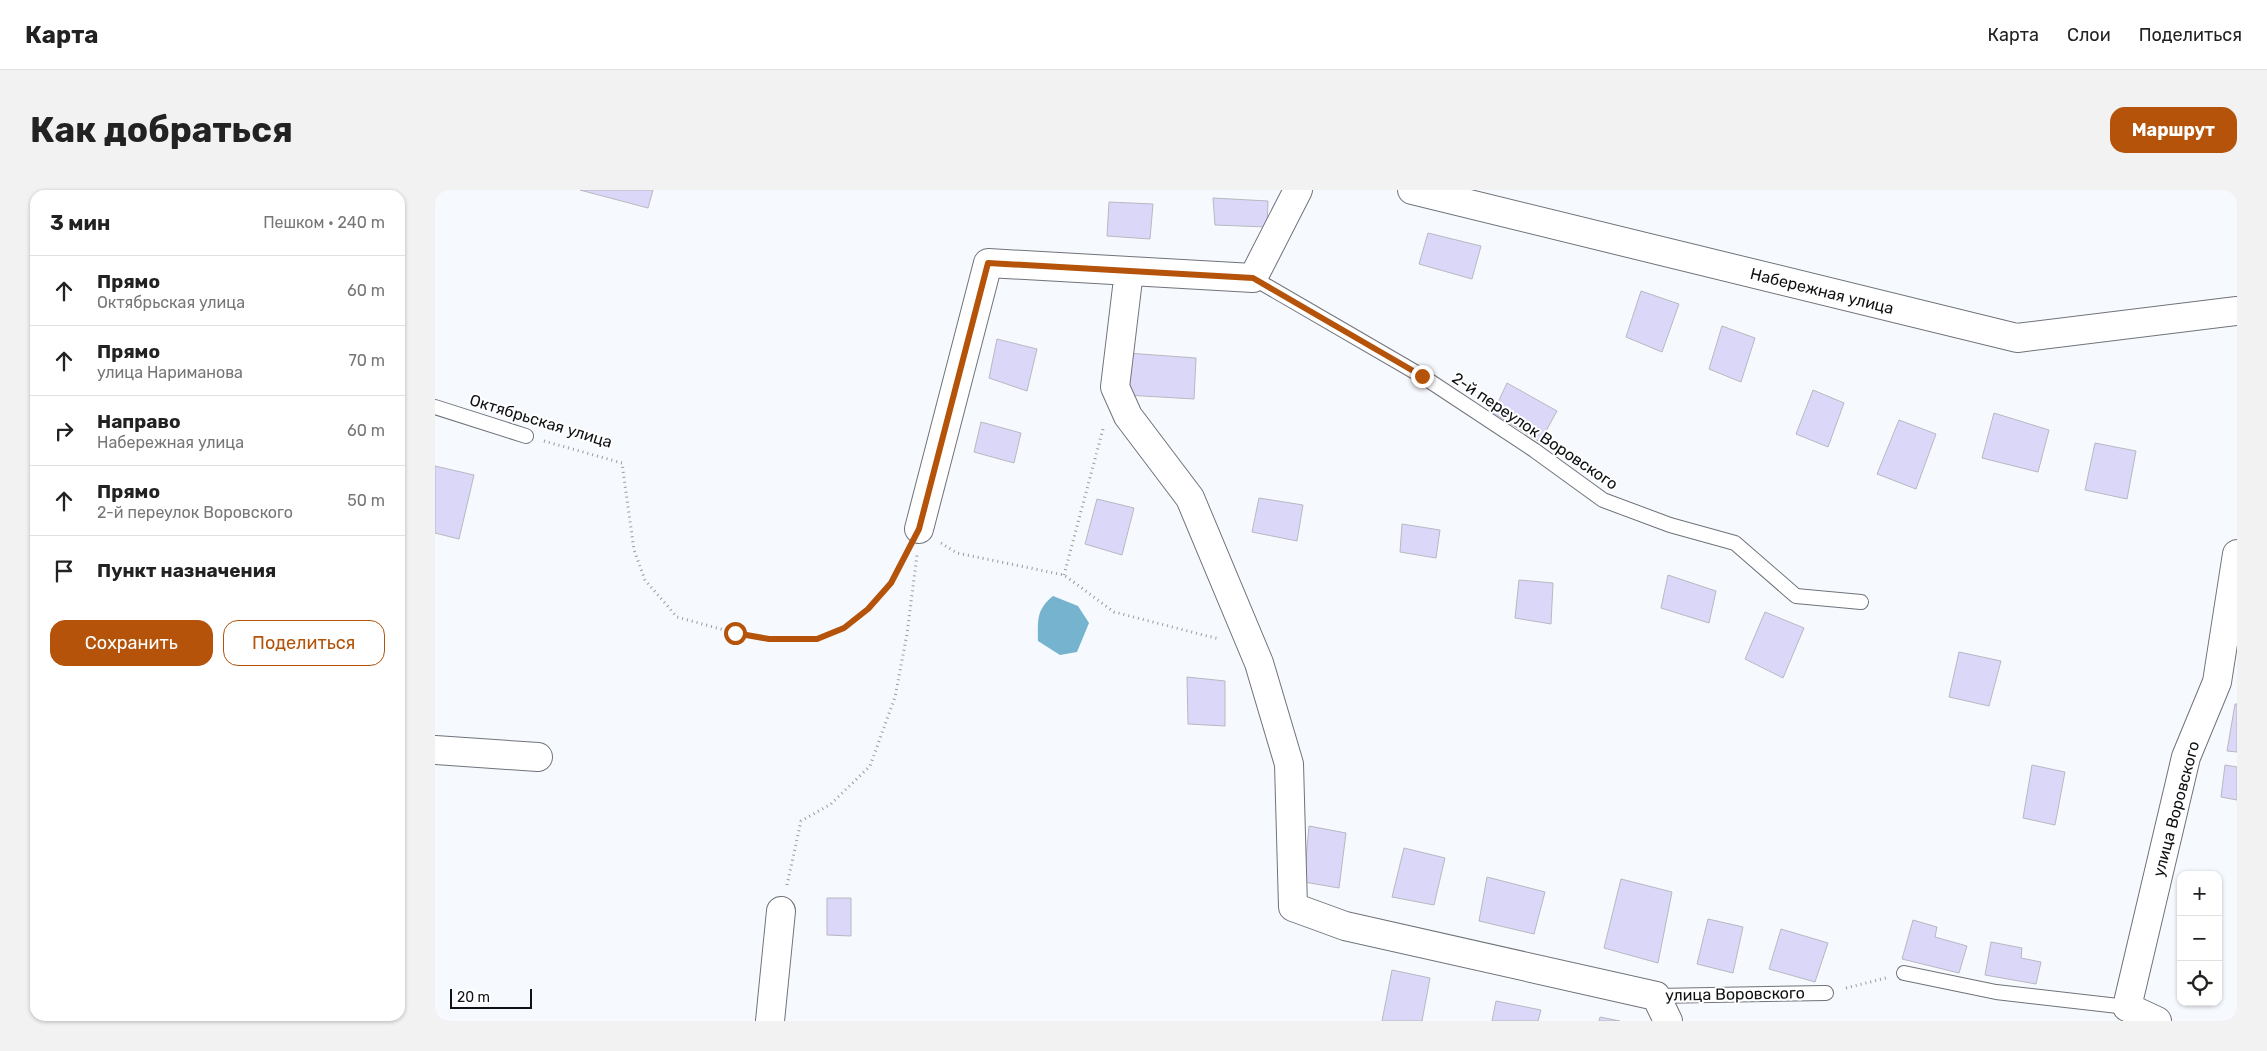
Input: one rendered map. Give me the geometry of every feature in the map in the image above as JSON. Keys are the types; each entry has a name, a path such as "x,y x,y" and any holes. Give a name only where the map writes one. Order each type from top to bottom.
{"street":[{"path":"919,529 988,263 1253,278 1298,190"},
{"name":"Набережная улица","path":"1412,190 2017,338 2237,311"},
{"path":"1129,271 1115,387 1129,416 1190,498 1252,646"},
{"name":"улица Воровского","path":"2127,1007 2186,757 2217,682 2237,554"},
{"name":"улица Воровского","path":"1252,646 1259,663 1289,764 1293,907 1345,926 1656,996"},
{"path":"435,750 538,757"},
{"path":"769,1021 781,911"},
{"path":"1656,996 1668,1021"},
{"path":"2127,1007 2157,1021"}],"lane":[{"name":"2-й переулок Воровского","path":"1253,278 1422,376 1534,450 1603,500 1670,525 1735,543 1796,596 1861,602"},
{"name":"Октябрьская улица","path":"435,407 526,436"},
{"path":"1904,973 1996,992 2127,1007"},
{"name":"улица Воровского","path":"1656,996 1826,993"}],"path":[{"path":"1064,575 1115,387"},
{"name":"Октябрьская улица","path":"526,436 621,463 634,550 645,580 677,617 706,626 769,639 817,639 844,628 868,609 891,583 919,529"},
{"path":"781,911 801,821 831,804 870,766 895,697 907,634 919,529 957,553 1064,575 1114,612 1252,646"},
{"name":"улица Воровского","path":"1826,993 1904,973"}],"water":[{"path":"1053,596 1078,606 1089,623 1077,652 1060,655 1038,641 1039,616 1043,606"}],"building":[{"path":"580,190 653,190 648,208"},
{"path":"1213,198 1268,201 1267,227 1215,225"},
{"path":"1109,202 1153,204 1150,239 1107,236"},
{"path":"1428,233 1481,246 1472,279 1419,264"},
{"path":"1641,291 1679,304 1662,352 1626,337"},
{"path":"1722,326 1755,338 1741,382 1709,369"},
{"path":"997,339 1037,349 1027,391 989,378"},
{"path":"1127,353 1196,358 1194,399 1126,395"},
{"path":"1507,383 1557,411 1540,442 1493,413"},
{"path":"1813,390 1844,403 1828,447 1796,434"},
{"path":"1994,413 2049,430 2038,472 1982,458"},
{"path":"1899,420 1936,434 1916,489 1877,474"},
{"path":"981,422 1021,433 1014,463 974,452"},
{"path":"2095,443 2136,451 2127,499 2085,490"},
{"path":"435,466 474,475 459,539 435,533"},
{"path":"1259,498 1303,505 1297,541 1252,532"},
{"path":"1097,499 1134,508 1122,555 1085,544"},
{"path":"1402,524 1440,530 1436,558 1400,552"},
{"path":"1668,575 1716,591 1709,623 1661,608"},
{"path":"1519,580 1553,583 1551,624 1515,618"},
{"path":"1765,612 1804,628 1783,678 1745,659"},
{"path":"1959,652 2001,661 1989,706 1949,697"},
{"path":"1187,677 1225,681 1225,726 1188,724"},
{"path":"2235,704 2237,704 2237,752 2227,751"},
{"path":"2032,765 2065,772 2055,825 2023,818"},
{"path":"2225,765 2237,767 2237,800 2221,797"},
{"path":"1309,826 1346,833 1339,888 1304,882"},
{"path":"1404,848 1445,858 1434,905 1392,897"},
{"path":"1487,877 1545,892 1534,934 1479,921"},
{"path":"1621,879 1672,892 1658,963 1604,948"},
{"path":"827,898 851,898 851,936 827,935"},
{"path":"1708,919 1743,927 1733,973 1697,964"},
{"path":"1913,920 1937,927 1935,937 1967,946 1959,973 1902,959"},
{"path":"1781,929 1828,943 1815,982 1769,969"},
{"path":"1991,942 2022,948 2021,958 2041,962 2036,984 1985,975"},
{"path":"1392,970 1430,978 1422,1021 1382,1021"},
{"path":"1496,1001 1541,1010 1538,1021 1492,1021"},
{"path":"1600,1017 1620,1021 1599,1021"}],"route":[{"path":"735,633 769,639 817,639 844,628 868,609 891,583 919,529 988,263 1253,278 1422,376"}]}
